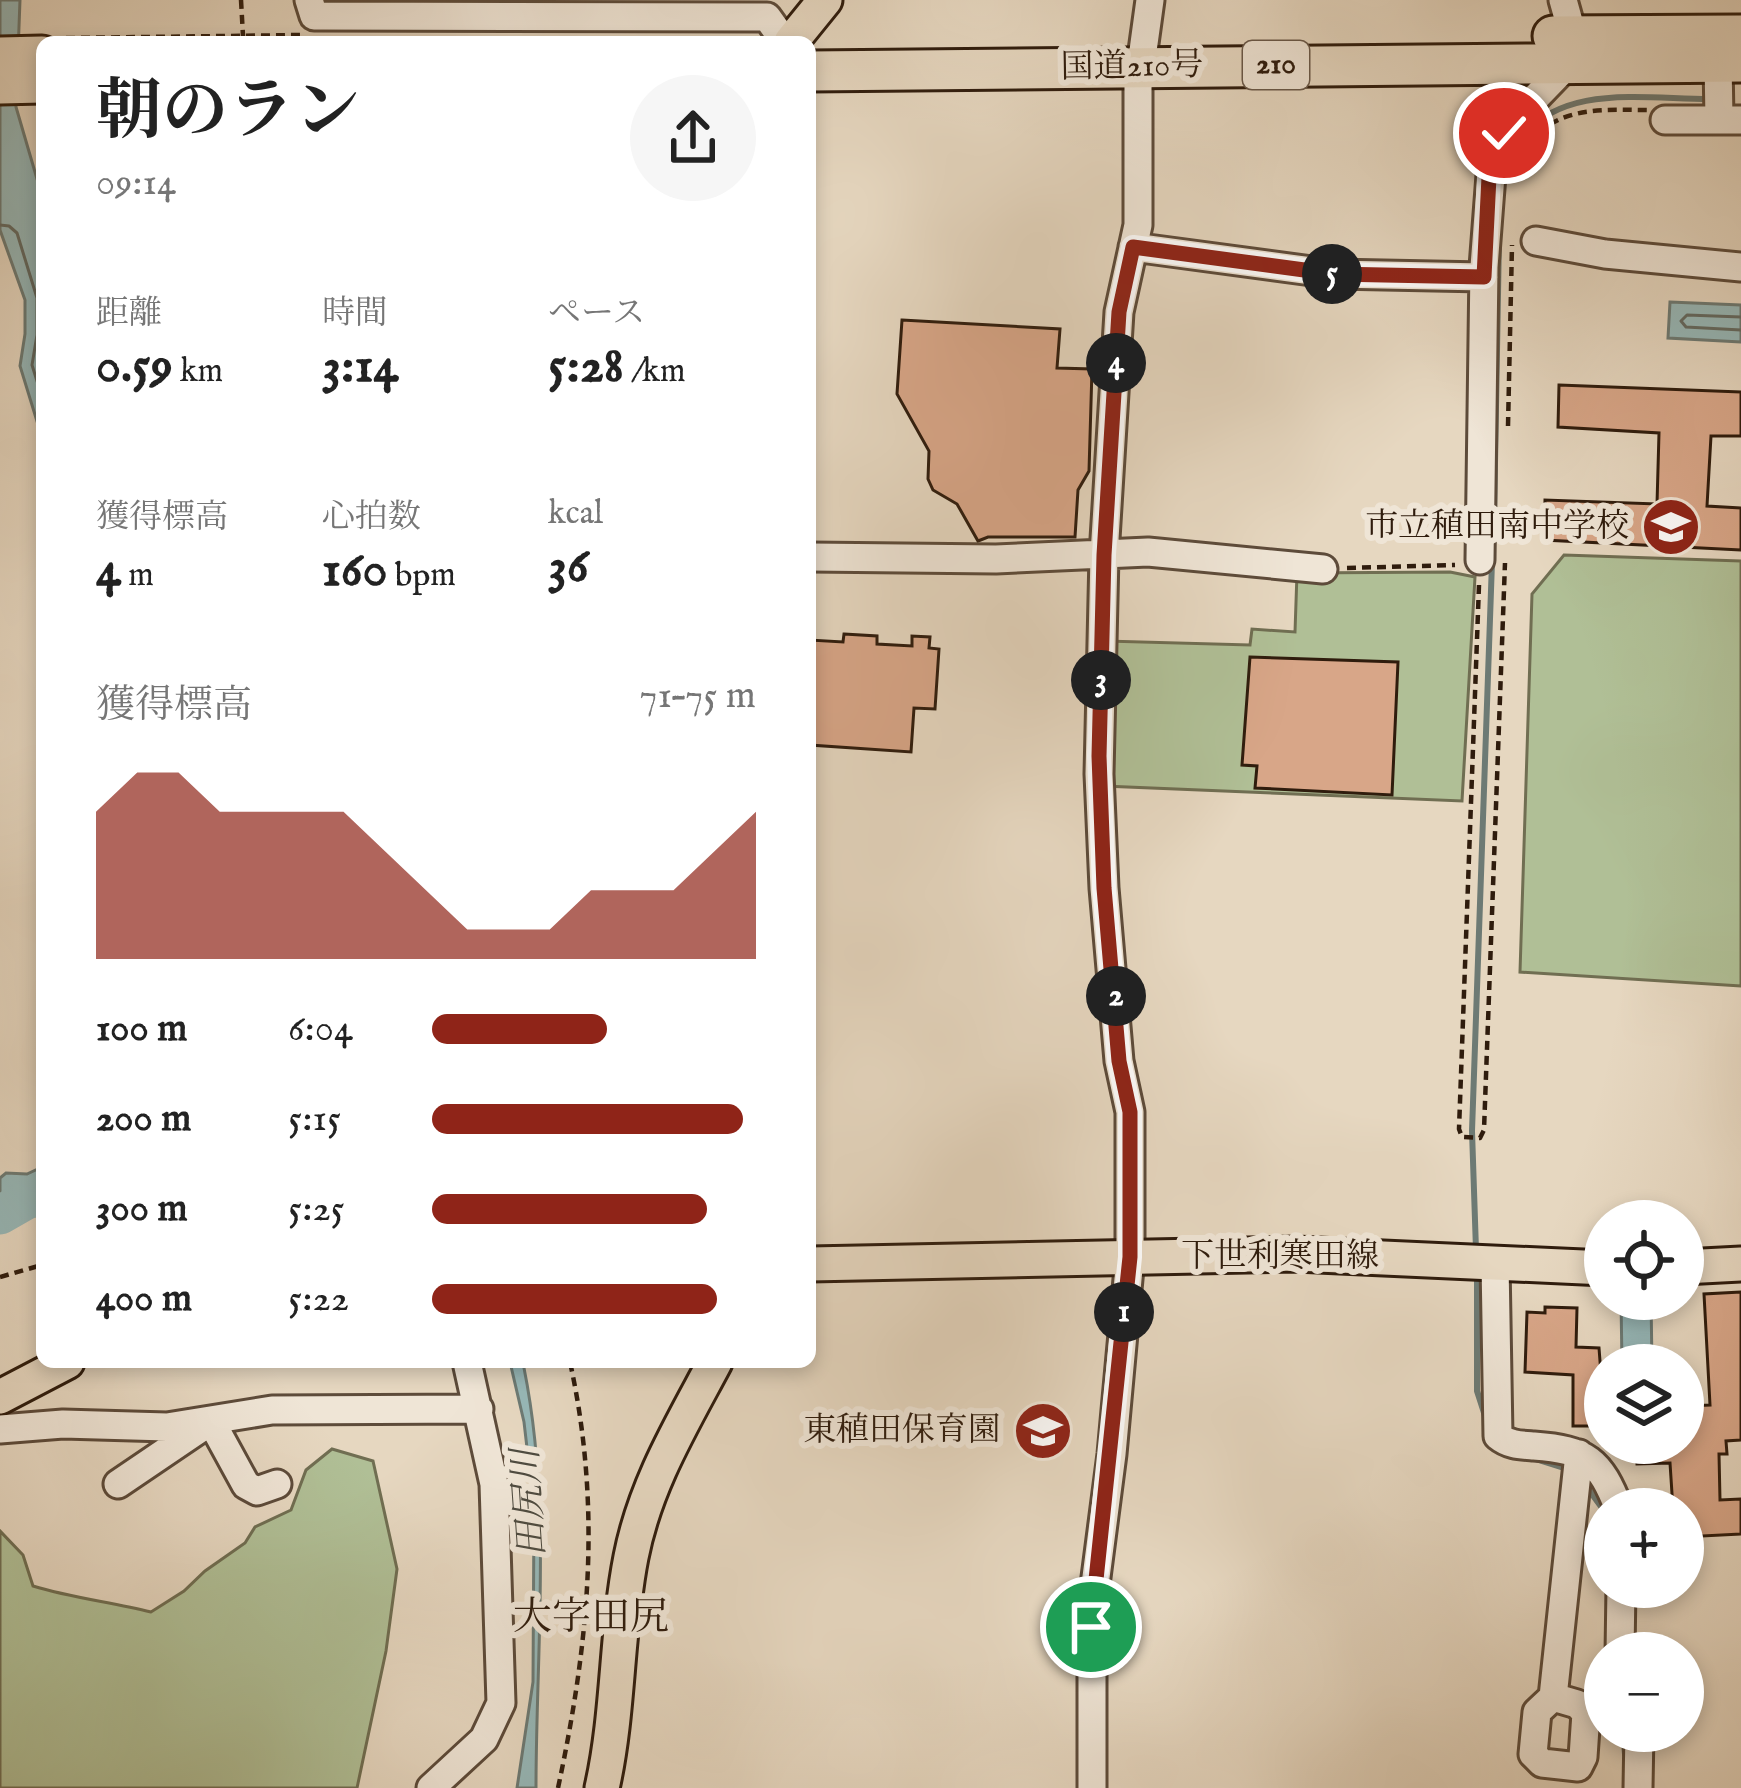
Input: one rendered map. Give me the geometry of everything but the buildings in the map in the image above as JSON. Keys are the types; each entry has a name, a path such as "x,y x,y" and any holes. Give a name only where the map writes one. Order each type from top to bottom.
{"highway":[{"name":"国道210号","path":"816,71 1568,33 1728,84"},
{"name":"国道210号","path":"816,46 1141,54"},
{"path":"0,56 36,50"},
{"path":"0,84 36,83"}],"main road":[{"path":"793,36 825,0"},
{"name":"下世利寒田線","path":"816,1264 1296,1254 1584,1267"},
{"path":"1704,1266 1741,1264"},
{"path":"0,1397 56,1368"},
{"path":"602,1788 626,1587 642,1514 661,1462 712,1368"}],"street":[{"path":"309,0 314,16 767,17 783,36"},
{"path":"1092,1788 1092,1608 1130,1257 1130,1112 1119,1061 1099,774 1104,555 1119,312 1139,213 1141,54 1150,0"},
{"path":"1474,564 1489,177 1497,147 1568,33"},
{"path":"1665,115 1728,84"},
{"path":"1524,238 1605,254 1741,267"},
{"path":"1133,247 1334,274 1484,277"},
{"path":"816,557 951,560 1148,552 1323,569"},
{"path":"1495,1263 1498,1436 1517,1445 1579,1454 1604,1474 1610,1488"},
{"path":"430,1788 484,1739 501,1703 494,1484 469,1368"},
{"path":"0,1429 63,1424 167,1427 292,1409 479,1409"},
{"path":"118,1484 211,1421"},
{"path":"211,1421 246,1485 257,1491 277,1484"},
{"path":"1553,1697 1579,1454"},
{"path":"1638,1788 1639,1752"}],"path":[{"path":"242,0 243,36 314,35"},
{"path":"1533,137 1554,121 1579,112 1665,115"},
{"path":"1508,434 1524,238"},
{"path":"1323,569 1474,564 1459,1129 1462,1137 1480,1138 1492,969 1505,547"},
{"path":"0,1277 36,1267"},
{"path":"558,1788 577,1683 591,1530 586,1443 571,1368"}],"green space":[{"path":"1564,555 1741,561 1741,986 1520,972 1532,594"},
{"path":"1450,572 1475,577 1462,801 1104,786 1106,641 1250,645 1252,629 1295,632 1297,573"},
{"path":"332,1449 373,1461 397,1569 386,1651 357,1788 0,1788 0,1531 23,1555 33,1586 151,1612 245,1543 255,1527 291,1510 306,1470"}],"water":[{"path":"0,0 20,0 16,107 36,175 36,418 20,366 25,300 0,230"},
{"path":"1670,302 1741,305 1741,342 1668,338"},
{"path":"36,1170 36,1216 0,1209 0,1178 6,1173"},
{"path":"1621,1320 1651,1320 1652,1344 1622,1344"},
{"path":"511,1368 524,1368 538,1473 536,1788 517,1788 533,1682 534,1508 524,1422"}],"waterway":[{"path":"1516,144 1534,124 1579,103 1630,97 1709,99"},
{"path":"1494,519 1499,238"},
{"path":"1476,1250 1472,1131 1492,562"},
{"path":"0,1215 36,1194"},
{"path":"1477,1275 1477,1391 1487,1422"},
{"path":"1529,1457 1567,1469"}],"place":[{"name":"市立稙田南中学校","path":"1671,527"},
{"name":"東稙田保育園","path":"1043,1431"}],"district":[{"name":"大字田尻","path":"591,1618"}],"route":[{"path":"1091,1627 1130,1257 1130,1112 1119,1061 1104,888 1099,756 1104,555 1125,271 1133,247 1334,274 1484,277 1489,177 1504,133"}],"water label":[{"name":"田尻川","path":"530,1503"}]}
